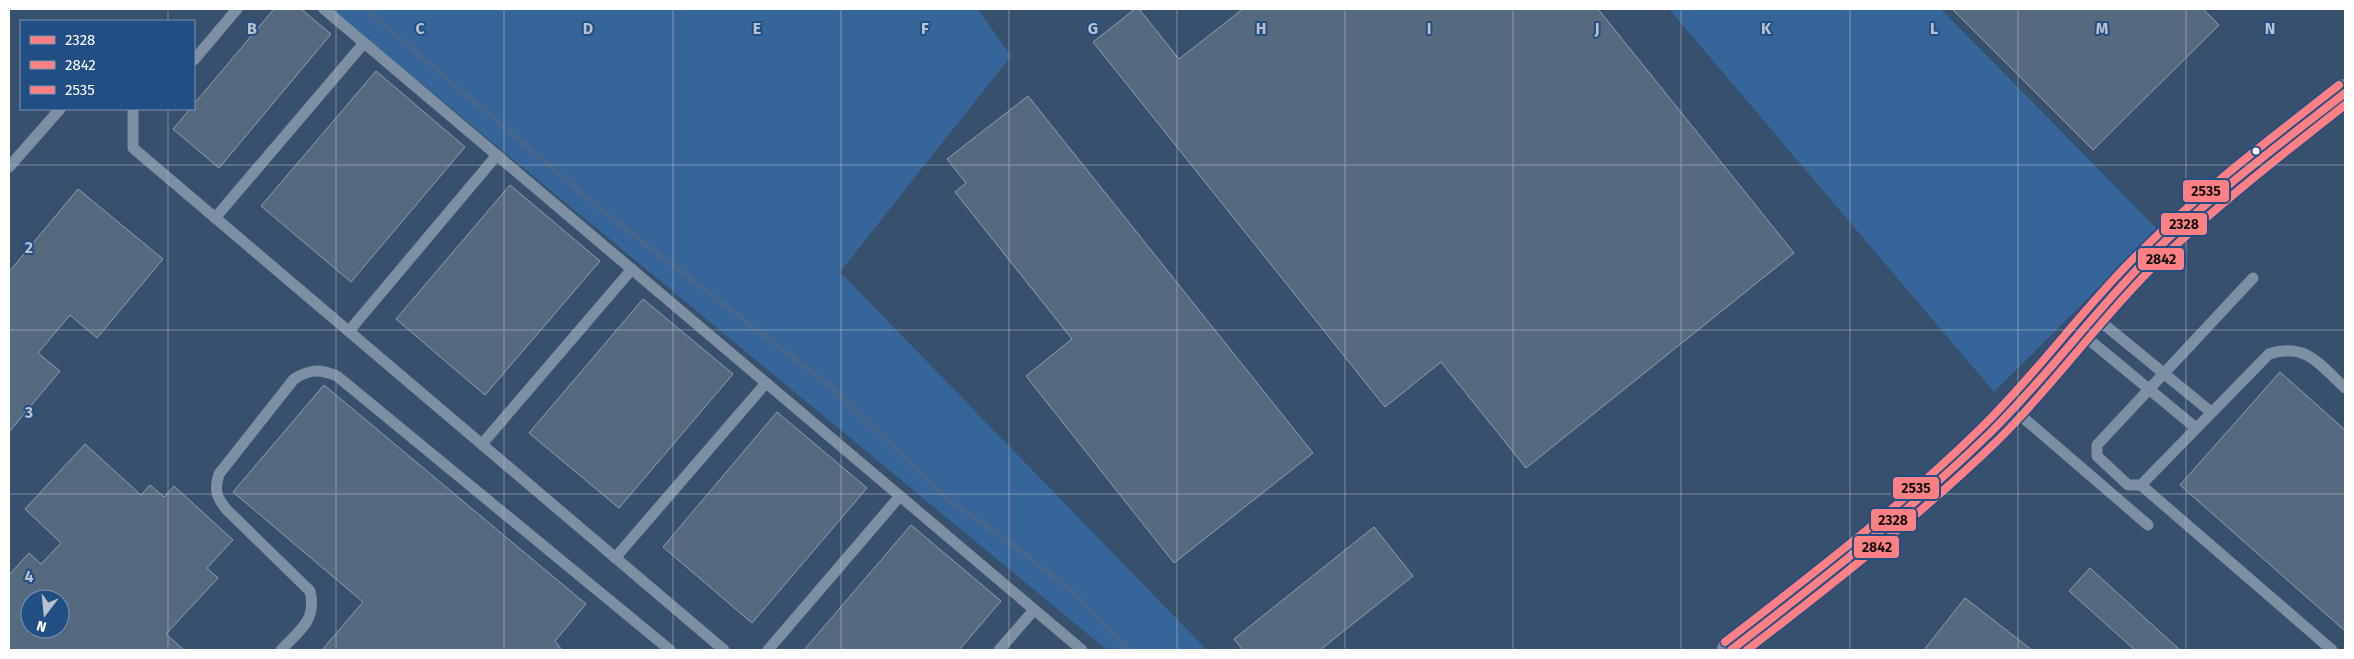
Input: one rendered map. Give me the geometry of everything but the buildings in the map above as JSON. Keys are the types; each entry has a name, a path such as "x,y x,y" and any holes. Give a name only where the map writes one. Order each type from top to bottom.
{"main road":[{"path":"1730,650 1852,555 1934,487 2014,408 2144,263 2183,224 2232,182 2345,93"}],"lane":[{"path":"195,59 237,9"},
{"path":"324,9 1082,650"},
{"path":"215,218 364,43"},
{"path":"9,167 59,110"},
{"path":"133,110 133,148 724,650"},
{"path":"349,331 497,155"},
{"path":"482,444 632,269"},
{"path":"2253,278 2098,445 2097,456 2128,486 2141,485 2269,354 2281,350 2294,349 2310,355 2345,388"},
{"path":"2088,325 2165,374 2211,412"},
{"path":"2088,325 2151,390 2196,428"},
{"path":"281,650 311,618 313,604 310,591 226,510 218,499 215,487 219,474 294,379 307,371 322,370 345,382 670,650"},
{"path":"615,558 766,383"},
{"path":"2014,408 2148,525"},
{"path":"2141,485 2332,650"},
{"path":"768,650 900,496"},
{"path":"999,650 1034,610"}],"shaded area":[{"path":"331,9 978,9 1011,56 840,272 1207,650 1107,650"},
{"path":"1669,9 1941,9 2157,229 1994,392"}],"waterway":[{"path":"365,9 605,213 835,390 946,498 1014,546 1074,593 1128,650"}],"transit line":[{"name":"2535","path":"1725,642 1858,537 1954,454 2004,404 2098,296 2138,254 2236,166 2339,85"},
{"name":"2328","path":"1731,650 1864,545 1928,491 2010,412 2124,283 2167,239 2242,175 2345,93"},
{"name":"2842","path":"1747,650 1875,549 1967,469 2017,420 2152,268 2222,204 2345,105"}]}
